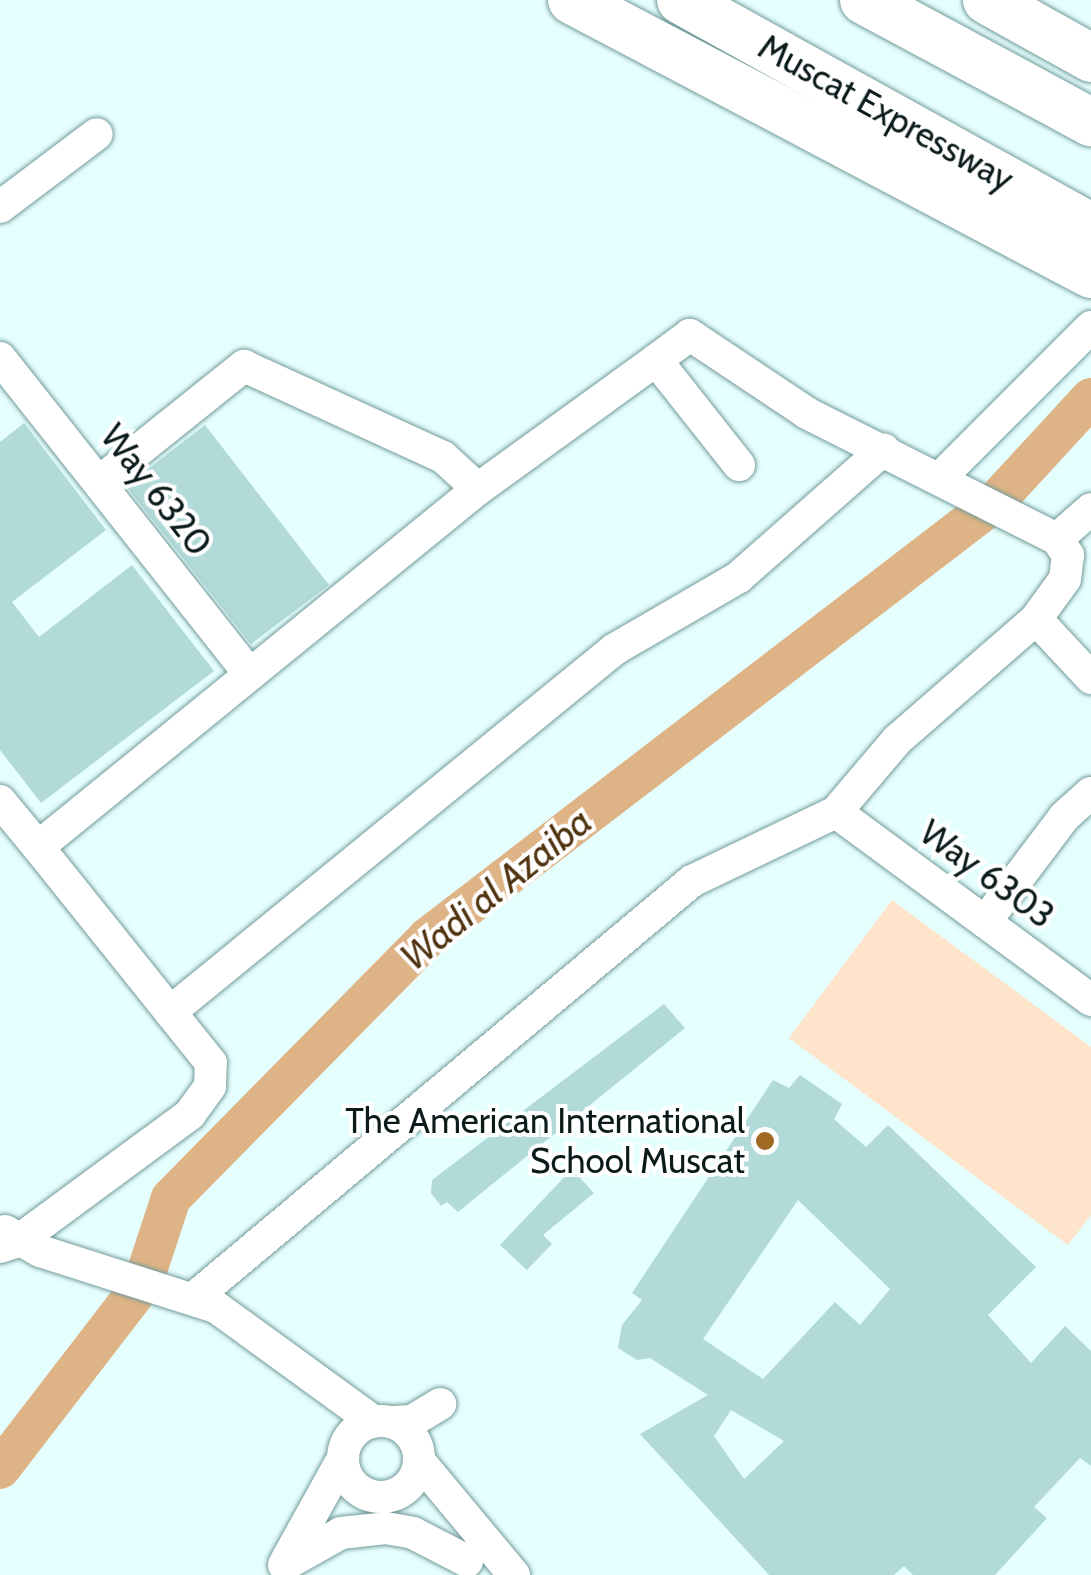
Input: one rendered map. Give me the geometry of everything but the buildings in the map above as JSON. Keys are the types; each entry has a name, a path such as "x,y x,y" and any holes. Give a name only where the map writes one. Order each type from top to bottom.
{"highway":[{"path":"572,0 828,137 1048,232 1091,274"},
{"name":"Muscat Expressway","path":"681,0 1048,232"},
{"path":"864,0 1091,122"},
{"path":"987,0 1091,58"},
{"path":"1048,232 1091,299"}],"street":[{"path":"0,207 97,134"},
{"path":"941,477 1091,326"},
{"path":"38,847 248,672 478,489 690,335 806,413 941,477 1057,539 1068,568 1036,619 897,740 836,812 692,880 194,1298"},
{"name":"Way 6320","path":"0,358 248,672"},
{"path":"656,360 739,466"},
{"path":"98,482 244,366 443,457 478,489"},
{"path":"170,1012 615,649 739,577 884,450"},
{"path":"1057,539 1091,510"},
{"path":"1036,619 1091,678"},
{"path":"984,922 1064,817 1091,794"},
{"path":"0,801 211,1062 210,1086 190,1114 6,1238"},
{"name":"Way 6303","path":"836,812 1091,1000"},
{"path":"6,1238 194,1298 284,1351 313,1379 383,1421 420,1456 514,1575"},
{"path":"313,1379 344,1452 370,1494 414,1510 474,1568"},
{"path":"279,1570 344,1452 383,1421"},
{"path":"279,1570 370,1494 412,1483 420,1456"},
{"path":"279,1570 318,1543 362,1528 413,1534 474,1568"}],"shaded area":[{"path":"892,900 1091,1047 1091,1215 1068,1245 789,1038"}],"waterway":[{"name":"Wadi al Azaiba","path":"0,1469 143,1283 171,1198 428,937 994,503 1091,398"}],"place":[{"name":"The American International School Muscat","path":"765,1141"}]}
